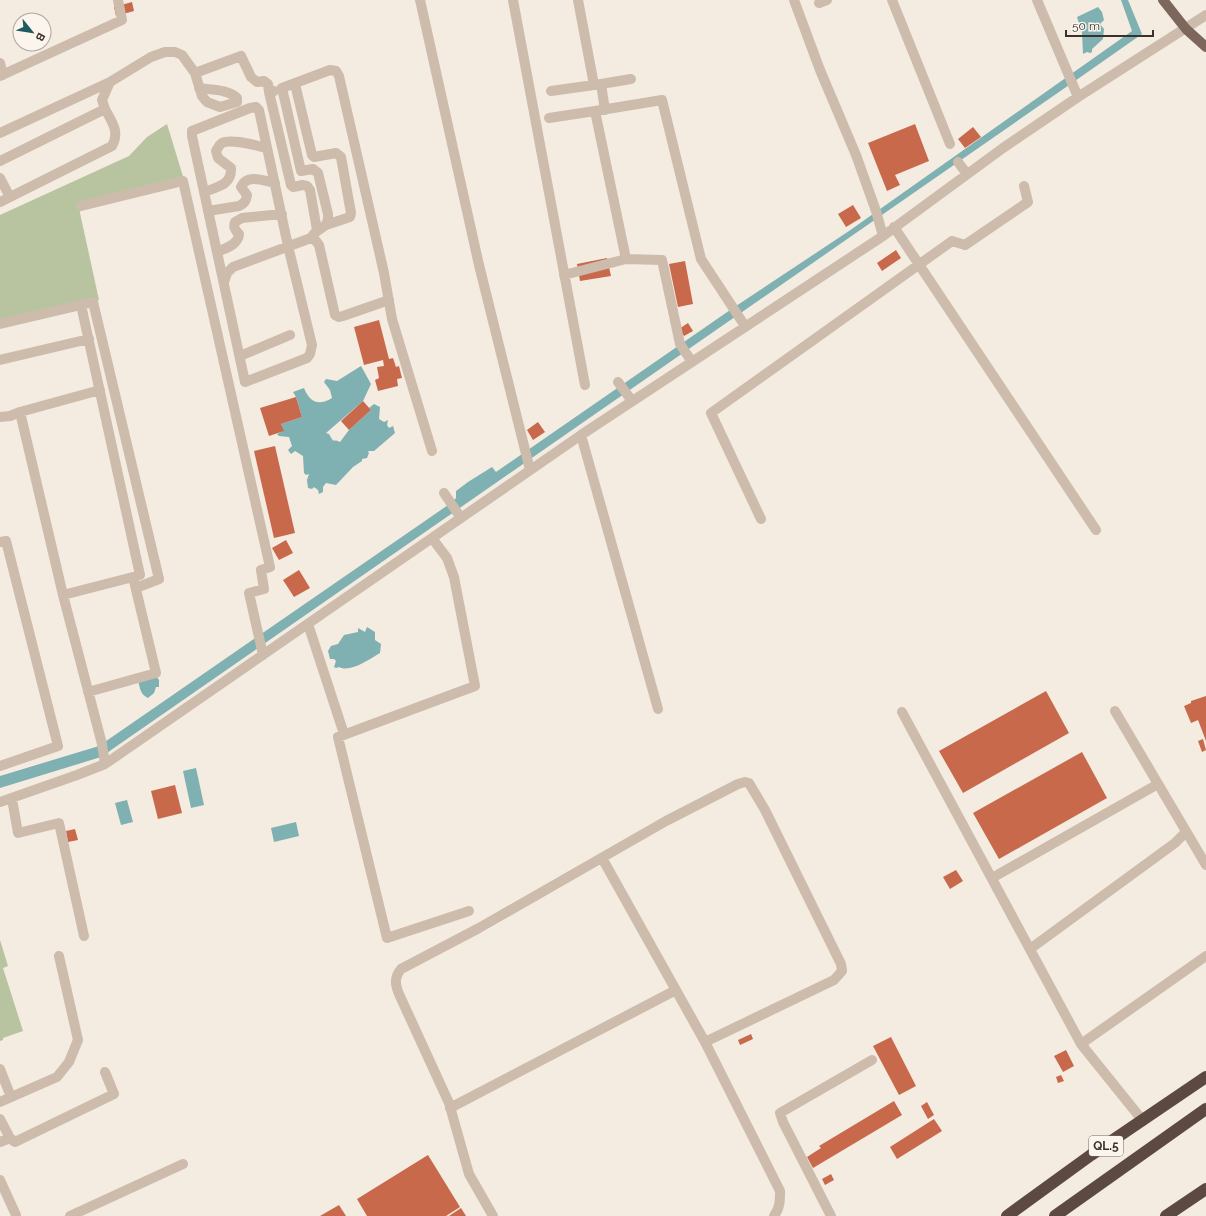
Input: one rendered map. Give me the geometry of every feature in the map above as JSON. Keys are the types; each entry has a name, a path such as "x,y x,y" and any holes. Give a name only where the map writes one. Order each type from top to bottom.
{"highway":[{"name":"QL.5","path":"1006,1216 1091,1155 1206,1077"},
{"name":"QL.5","path":"1055,1216 1206,1109"},
{"path":"1166,1216 1206,1189"}],"main road":[{"path":"1163,0 1186,29 1206,47"}],"street":[{"path":"0,63 1,75 122,20 118,0"},
{"path":"420,0 479,265 528,461"},
{"path":"512,0 585,385"},
{"path":"578,0 598,84 600,111 626,259"},
{"path":"794,0 820,70 856,155 883,236"},
{"path":"892,0 950,144"},
{"path":"1037,0 1078,97"},
{"path":"0,802 104,760 263,650 308,624 432,538 456,511 528,461 582,435 624,391 692,362 883,236 1003,148 1078,97 1206,15"},
{"path":"0,133 110,82 151,56 165,52 175,52 182,55 195,73 199,88"},
{"path":"195,73 241,56 251,77 257,82 264,81 268,84 291,185 293,187 303,185 307,186 310,190 318,231 316,241 319,245 335,315 339,317 343,316 389,300"},
{"path":"269,92 295,84 330,70 336,71 339,76 384,273 392,319 432,451"},
{"path":"551,91 631,79"},
{"path":"0,202 112,146 116,138 115,128 105,110 102,100 110,82"},
{"path":"224,282 227,273 232,268 288,246 350,217 351,213 341,157 336,153 314,157 312,155 295,84"},
{"path":"282,88 301,171 313,169 318,173 329,221 318,231"},
{"path":"549,118 662,100 701,259 745,326"},
{"path":"256,107 259,110 275,183 288,246 312,345 310,354 307,358 245,382 192,131 256,107"},
{"path":"0,161 105,110"},
{"path":"204,192 223,184 229,180 231,175 231,168 218,158 216,151 224,142 249,144 267,148"},
{"path":"958,162 967,174"},
{"path":"0,178 10,197"},
{"path":"208,211 244,204 247,195 241,187 243,182 247,179 275,183"},
{"path":"81,206 183,181 270,567 261,570 264,589 249,593 263,650"},
{"path":"761,519 711,413 952,240 965,245 1028,202 1024,186"},
{"path":"218,255 238,239 239,234 235,230 235,222 242,218 282,214"},
{"path":"894,227 920,263 1096,530"},
{"path":"218,255 224,265 232,268"},
{"path":"564,275 626,259 662,260 683,348 692,362"},
{"path":"0,324 93,302 159,579 136,588"},
{"path":"63,594 140,575 81,305"},
{"path":"240,356 290,336"},
{"path":"0,360 89,339"},
{"path":"0,417 10,416 100,390"},
{"path":"20,412 63,594 102,744 104,760"},
{"path":"582,435 658,709"},
{"path":"444,493 456,511"},
{"path":"432,538 447,558 454,578 475,686 338,737 387,938 469,911"},
{"path":"0,542 6,541 58,746 0,766"},
{"path":"88,692 156,672 133,577"},
{"path":"308,624 344,734"},
{"path":"1115,711 1206,865"},
{"path":"902,712 1081,1044 1142,1121"},
{"path":"493,1216 469,1174 450,1108 395,983 397,975 401,969 479,928 666,821 738,784 745,782 749,783 765,810 841,964 842,971 834,980 705,1042"},
{"path":"992,878 1158,784"},
{"path":"12,798 18,834 59,823 84,936"},
{"path":"1030,950 1175,843 1186,832"},
{"path":"602,858 705,1042 780,1191 780,1203 778,1211 774,1216"},
{"path":"0,1102 57,1077 69,1062 76,1048 78,1040 59,956"},
{"path":"1081,1044 1206,956"},
{"path":"450,1108 676,990"},
{"path":"831,1216 783,1122 780,1113 872,1060"},
{"path":"0,1069 11,1097"},
{"path":"0,1119 10,1138 15,1142 114,1094 105,1072"},
{"path":"0,1142 10,1138"},
{"path":"70,1216 183,1164"},
{"path":"0,1180 16,1215"}],"green space":[{"path":"167,124 185,183 81,206 80,213 99,300 0,324 0,215 129,156 147,137"},
{"path":"0,940 8,966 3,968 23,1031 3,1038 3,1040 0,1041"}],"water":[{"path":"1121,0 1128,0 1142,34 101,757 0,788 0,776 99,746 451,503 456,498 456,491 468,482 492,467 496,472 733,308 849,231 1132,31"},
{"path":"1098,7 1102,12 1104,20 1100,24 1104,29 1103,39 1092,49 1092,52 1083,54 1082,33 1077,17"},
{"path":"361,366 371,384 363,401 326,433 329,434 333,440 340,442 349,430 371,410 369,408 374,404 380,407 379,419 384,422 388,420 387,425 389,428 393,426 395,433 374,451 368,451 369,453 367,458 362,459 362,461 353,467 336,485 326,483 323,487 323,492 319,494 318,490 314,487 312,489 308,488 307,480 309,474 306,475 304,473 303,456 295,451 291,454 288,450 292,446 289,437 279,436 277,434 283,431 281,424 302,417 293,392 304,388 312,400 315,402 323,402 332,398 330,390 324,382 326,379 337,381"},
{"path":"367,627 375,632 375,640 381,644 380,653 366,662 354,667 334,667 336,661 334,659 330,659 328,651 331,646 338,644 344,635 358,632 358,628 365,632"},
{"path":"156,676 159,680 159,687 156,687 154,693 148,698 142,693 138,680"},
{"path":"196,768 204,805 191,808 183,771"},
{"path":"127,800 133,822 121,825 115,803"},
{"path":"296,822 299,836 274,842 271,828"}],"building":[{"path":"132,2 134,11 116,16 114,7"},
{"path":"915,124 929,161 895,175 900,185 887,191 868,143"},
{"path":"973,127 981,137 965,148 958,139"},
{"path":"853,205 861,218 846,227 838,214"},
{"path":"896,250 901,258 882,271 877,263"},
{"path":"607,258 611,276 580,281 577,264"},
{"path":"685,261 693,304 678,307 669,264"},
{"path":"379,320 389,359 393,358 396,367 399,366 402,378 397,379 398,386 378,391 375,380 379,378 377,367 384,366 383,360 364,365 354,327"},
{"path":"688,323 693,331 684,336 679,329"},
{"path":"296,397 302,417 281,424 284,431 269,436 260,408"},
{"path":"363,401 371,410 349,430 341,421"},
{"path":"538,422 545,432 533,440 527,430"},
{"path":"275,446 295,533 274,538 254,451"},
{"path":"286,540 293,553 279,560 272,548"},
{"path":"299,570 310,588 294,597 283,580"},
{"path":"1046,691 1069,733 963,793 939,751"},
{"path":"1206,696 1206,741 1198,720 1191,723 1184,706 1191,703 1191,701"},
{"path":"1203,739 1206,750 1202,752 1198,741"},
{"path":"1082,752 1107,798 999,859 973,813"},
{"path":"175,785 182,813 158,819 151,791"},
{"path":"75,829 78,840 68,842 66,831"},
{"path":"956,870 963,881 950,889 943,877"},
{"path":"751,1034 753,1039 740,1045 738,1040"},
{"path":"891,1037 916,1086 899,1095 873,1046"},
{"path":"1066,1050 1074,1066 1063,1072 1054,1056"},
{"path":"1061,1075 1064,1081 1058,1083 1056,1077"},
{"path":"894,1101 902,1115 813,1168 807,1157 821,1148 819,1146"},
{"path":"927,1102 934,1115 928,1119 921,1106"},
{"path":"934,1119 942,1131 897,1159 890,1147"},
{"path":"428,1155 460,1207 446,1216 367,1216 357,1199"},
{"path":"831,1174 834,1180 825,1185 822,1179"},
{"path":"339,1205 346,1216 320,1216"},
{"path":"461,1208 466,1216 449,1216"}]}
